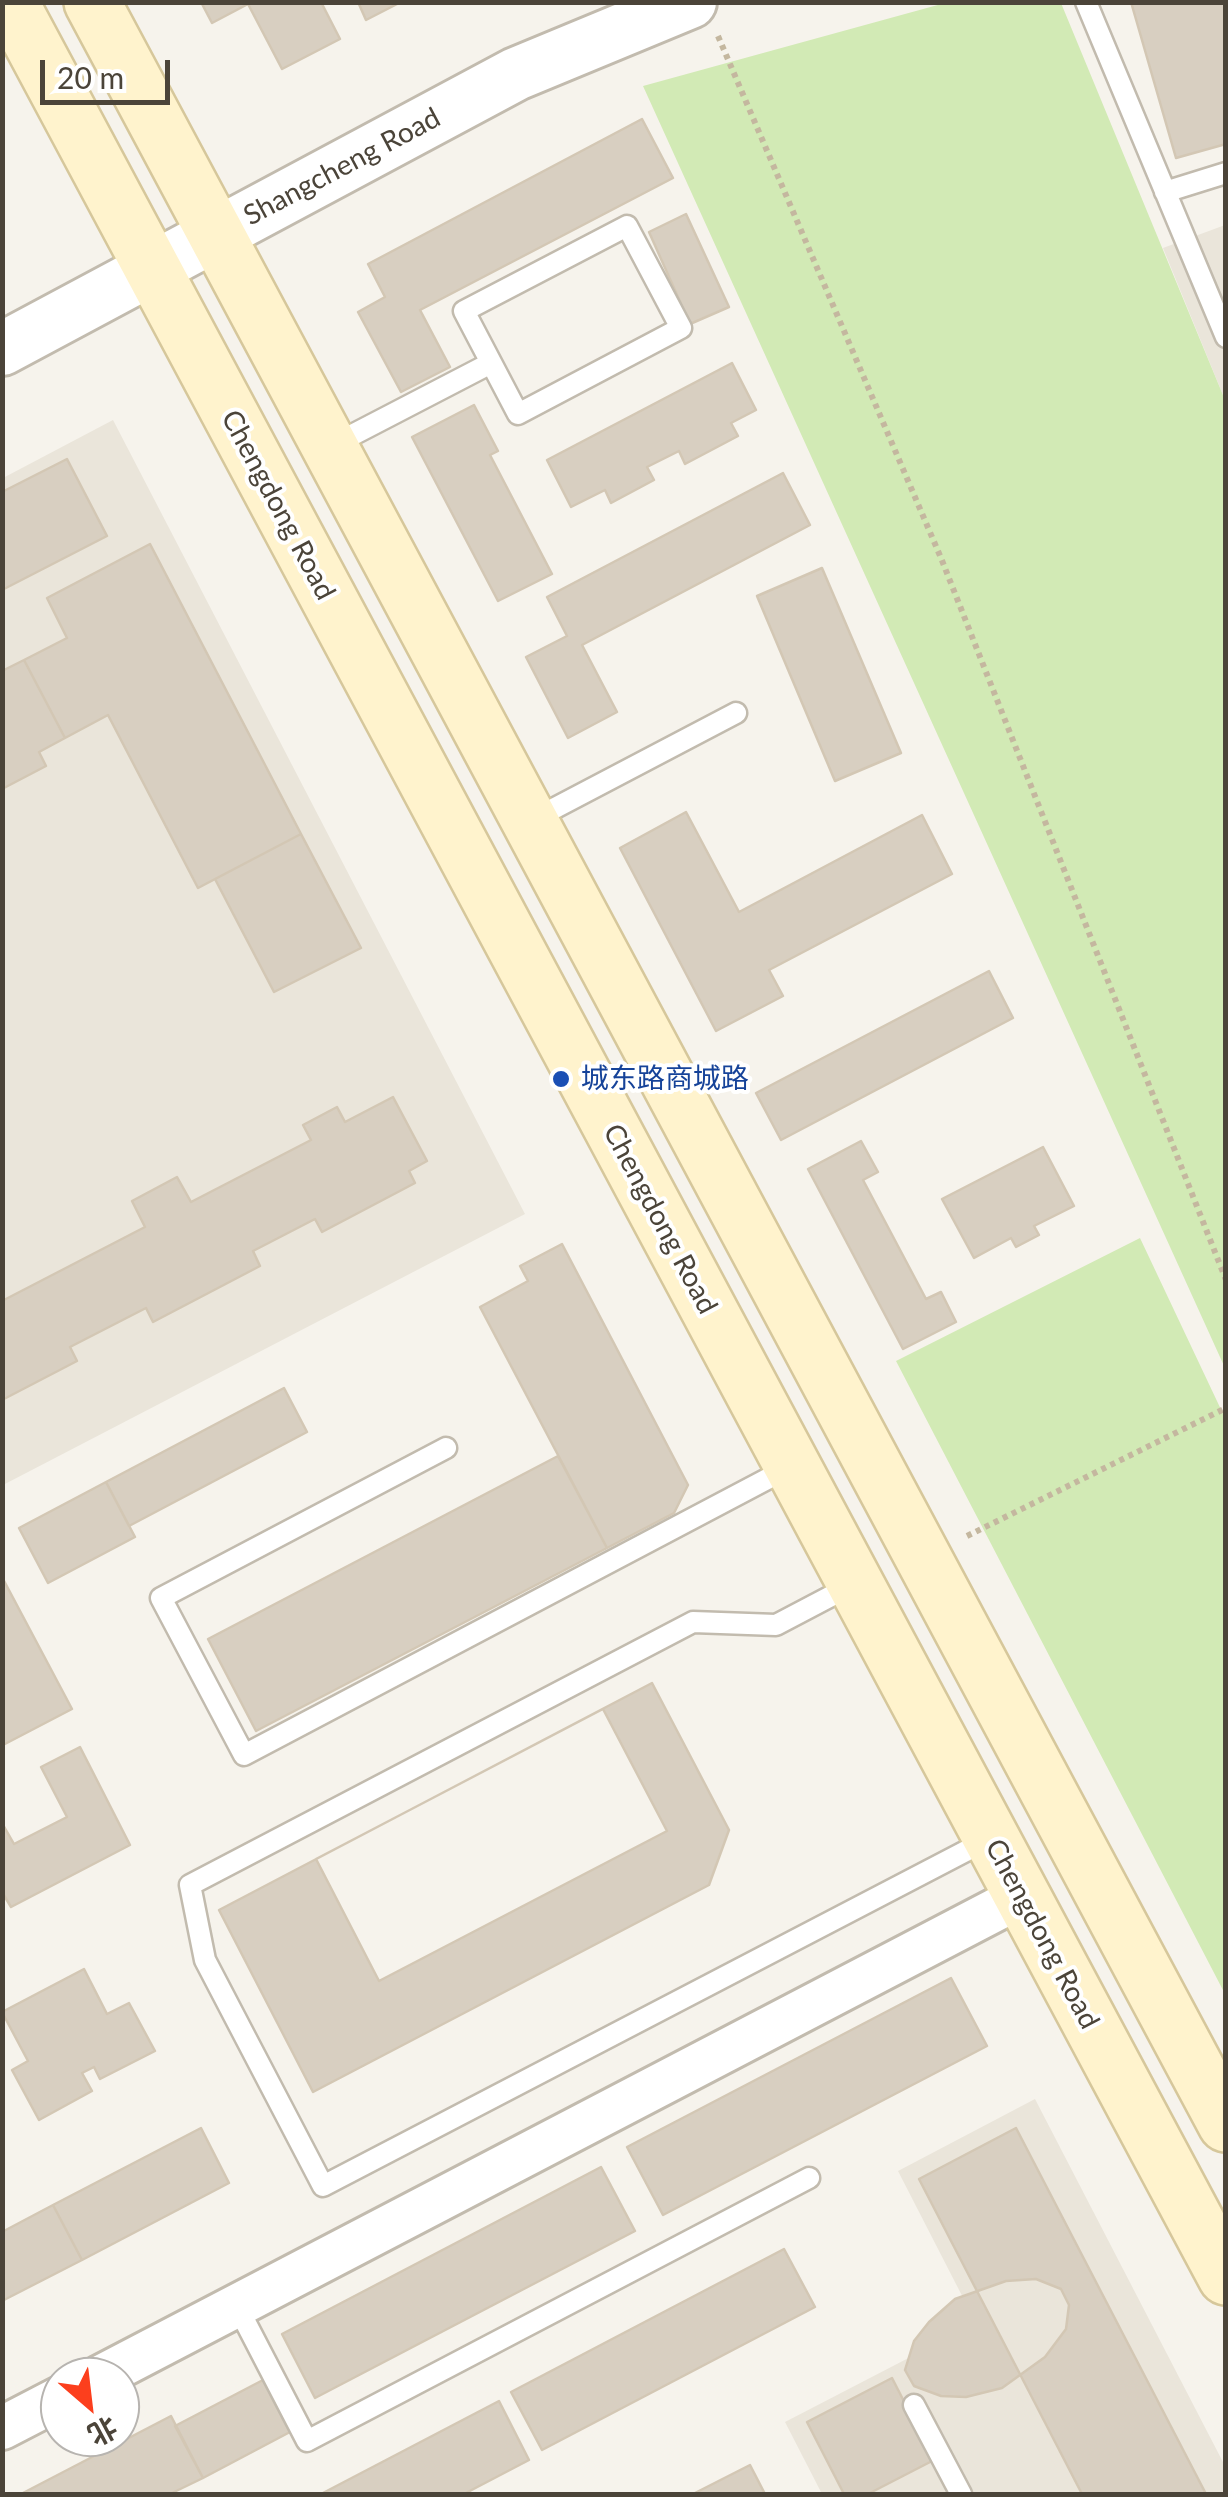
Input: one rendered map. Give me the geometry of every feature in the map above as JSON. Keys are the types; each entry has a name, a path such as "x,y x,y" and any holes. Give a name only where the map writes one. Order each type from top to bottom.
{"main road":[{"name":"Chengdong Road","path":"10,2 1226,2277"},
{"path":"92,2 1226,2124"}],"street":[{"name":"Shangcheng Road","path":"2,350 516,74 701,12"},
{"path":"139,2357 1022,1896"},
{"path":"2,2428 40,2408"}],"lane":[{"path":"1086,2 1226,337"},
{"path":"1166,192 1226,172"},
{"path":"627,226 681,328 518,414 491,363 464,311 627,226"},
{"path":"329,447 491,363"},
{"path":"530,821 736,713"},
{"path":"446,1448 161,1598 244,1755 792,1466"},
{"path":"855,1584 776,1625 694,1622 190,1884 206,1960 324,2186 990,1838"},
{"path":"237,2306 308,2441 809,2178"},
{"path":"914,2404 961,2494"}],"path":[{"path":"701,12 941,558 1226,1280"},
{"path":"923,1558 1226,1408"}],"shaded area":[{"path":"1225,225 1225,400 1163,248"},
{"path":"113,420 525,1214 3,1485 3,478"},
{"path":"1035,2099 1225,2466 1225,2494 822,2494 785,2422 976,2323 898,2171"}],"green space":[{"path":"945,3 1061,3 1225,400 1225,1368 643,86"},
{"path":"1140,1238 1225,1418 1225,1994 896,1361"}],"building":[{"path":"201,2 321,2 340,39 282,69 248,4 212,23"},
{"path":"358,2 401,2 366,20"},
{"path":"1131,2 1226,2 1226,144 1176,158"},
{"path":"642,119 673,178 420,310 450,367 401,392 358,312 385,297 368,264"},
{"path":"686,214 729,307 690,324 649,232"},
{"path":"732,363 756,410 731,423 738,436 685,464 679,451 647,467 654,480 611,503 605,490 571,507 547,460"},
{"path":"474,405 498,451 490,455 552,574 498,601 412,437"},
{"path":"67,459 107,536 2,590 2,492"},
{"path":"783,473 810,525 582,645 617,712 568,738 526,657 567,636 547,597"},
{"path":"150,544 301,834 198,888 108,715 65,738 24,660 67,638 47,598"},
{"path":"822,568 901,753 835,781 757,596"},
{"path":"24,660 65,738 39,752 46,766 2,789 2,671"},
{"path":"686,812 739,912 922,815 952,874 769,970 783,996 716,1031 620,848"},
{"path":"301,834 361,948 274,992 215,879"},
{"path":"989,971 1013,1018 781,1140 756,1093"},
{"path":"393,1097 427,1161 409,1171 415,1183 322,1232 315,1219 253,1251 260,1266 153,1322 146,1308 70,1347 77,1361 2,1400 2,1301 145,1227 132,1201 177,1177 191,1202 311,1140 303,1125 337,1107 345,1122"},
{"path":"861,1141 878,1172 863,1180 926,1299 941,1292 956,1322 903,1349 808,1169"},
{"path":"1043,1147 1074,1206 1034,1226 1039,1235 1016,1247 1011,1238 974,1258 942,1199"},
{"path":"562,1244 688,1485 674,1513 607,1548 480,1307 528,1281 520,1266"},
{"path":"284,1388 307,1432 129,1526 106,1482"},
{"path":"558,1456 607,1548 256,1731 208,1639"},
{"path":"106,1482 135,1537 48,1583 19,1528"},
{"path":"2,1577 72,1709 3,1745 2,1744"},
{"path":"652,1683 729,1830 709,1885 313,2092 219,1910"},
{"path":"603,1709 667,1831 379,1981 316,1859"},
{"path":"80,1747 130,1845 11,1907 2,1892 2,1823 14,1844 67,1817 41,1767"},
{"path":"84,1969 107,2014 129,2003 155,2051 100,2079 94,2067 82,2073 92,2091 39,2120 12,2070 28,2061 2,2012"},
{"path":"951,1978 987,2046 663,2215 627,2147"},
{"path":"201,2128 229,2183 82,2260 53,2205"},
{"path":"1016,2128 1206,2494 1082,2494 919,2179"},
{"path":"601,2167 635,2231 315,2398 282,2334"},
{"path":"53,2205 82,2260 2,2301 2,2232"},
{"path":"784,2249 815,2307 542,2450 511,2392"},
{"path":"1036,2279 1061,2289 1069,2305 1066,2329 1045,2357 1002,2388 966,2397 941,2396 914,2386 905,2370 914,2341 955,2299 1006,2281"},
{"path":"892,2378 934,2460 868,2494 844,2494 807,2422"},
{"path":"263,2380 290,2432 203,2478 175,2426"},
{"path":"499,2401 529,2460 464,2494 321,2494"},
{"path":"171,2416 203,2478 170,2494 21,2494 92,2457 140,2457 140,2432"},
{"path":"750,2465 765,2494 693,2494"}],"place":[{"name":"城东路商城路","path":"561,1079"}]}
